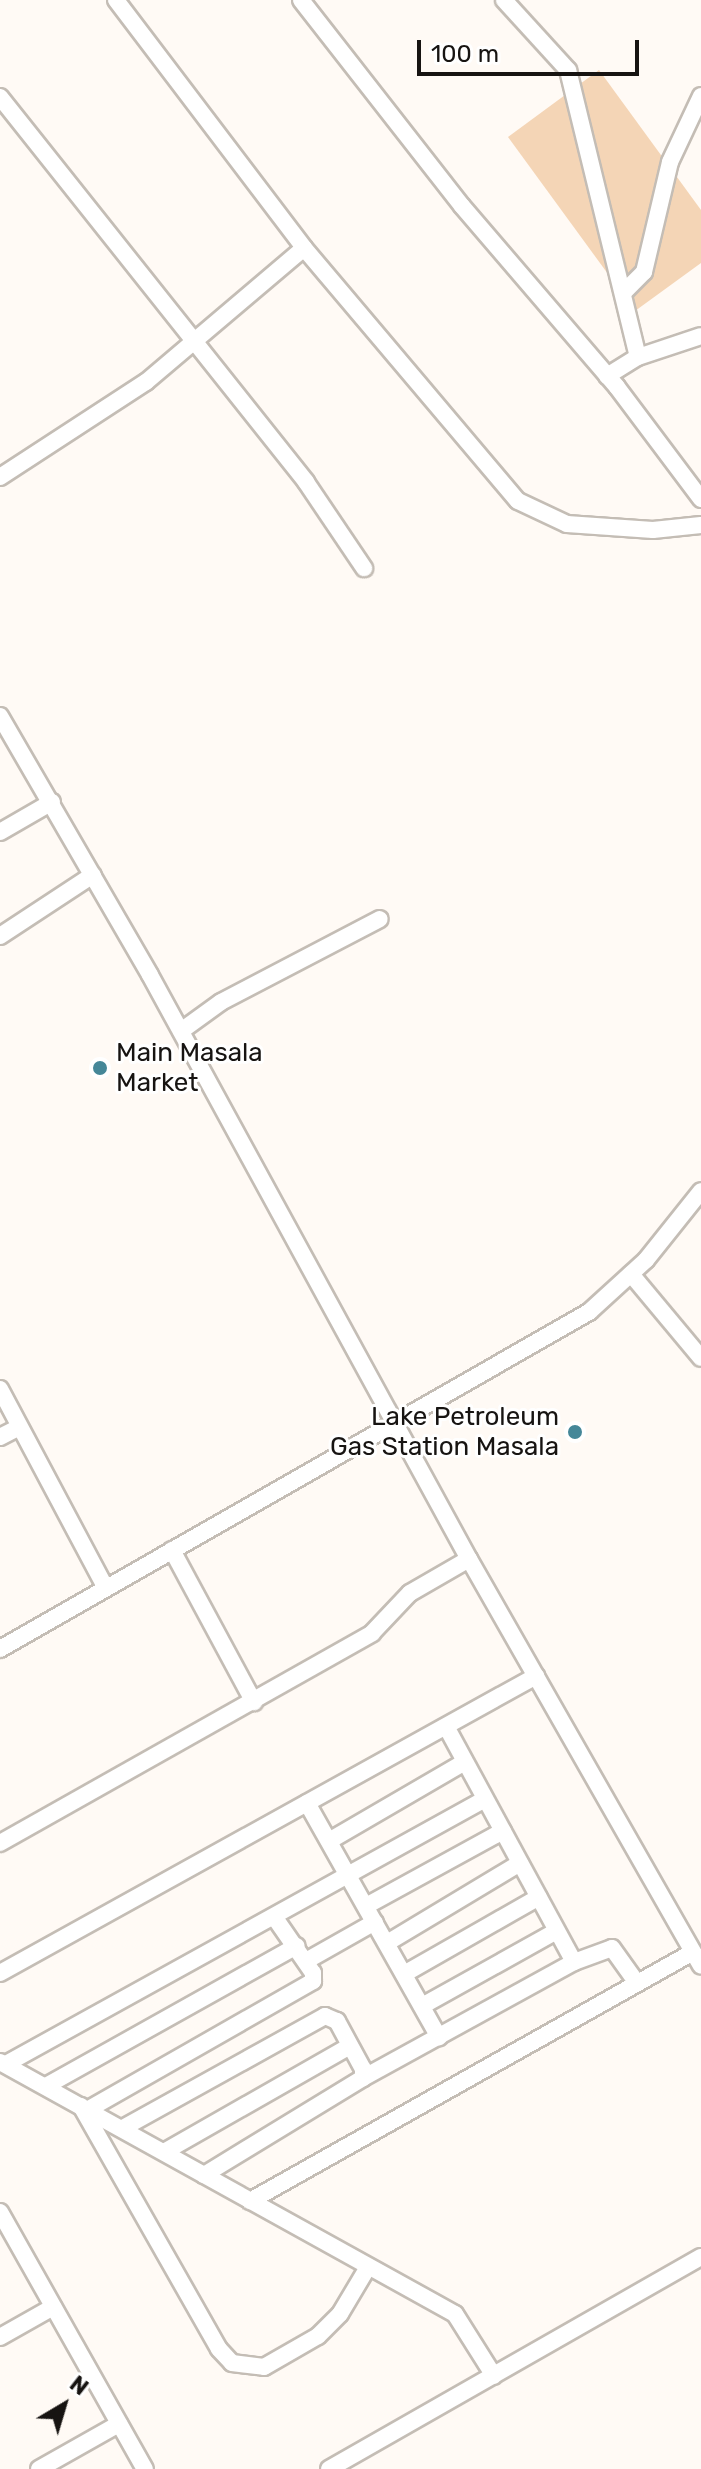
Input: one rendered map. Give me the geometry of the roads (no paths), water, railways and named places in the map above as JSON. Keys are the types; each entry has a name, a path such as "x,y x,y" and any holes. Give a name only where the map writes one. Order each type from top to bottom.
{"street":[{"path":"116,0 304,248 518,501 567,524 653,530 701,525"},
{"path":"301,0 442,182 607,376 701,499"},
{"path":"504,0 568,70 625,291 638,357"},
{"path":"625,291 644,272 670,162 701,96"},
{"path":"0,97 306,482 364,568"},
{"path":"0,477 85,426 195,344 304,248"},
{"path":"607,376 638,357 701,336"},
{"path":"0,716 181,1031 469,1559 697,1958 637,1983 250,2201"},
{"path":"0,832 52,802"},
{"path":"0,936 93,875"},
{"path":"181,1031 221,1002 380,919"},
{"path":"0,1649 589,1312 631,1274 701,1191"},
{"path":"631,1274 701,1358"},
{"path":"0,1389 18,1428 106,1588"},
{"path":"0,1437 18,1428"},
{"path":"172,1550 254,1702"},
{"path":"0,1843 372,1633 410,1593 469,1559"},
{"path":"0,1973 536,1676"},
{"path":"446,1726 574,1962"},
{"path":"329,1841 465,1762"},
{"path":"3,2063 275,1918 485,1799"},
{"path":"307,1803 439,2037"},
{"path":"366,1906 503,1831"},
{"path":"387,1943 520,1863"},
{"path":"404,1974 539,1897"},
{"path":"84,2107 306,1987 314,1977 275,1918"},
{"path":"306,1961 375,1922"},
{"path":"422,2006 557,1931"},
{"path":"46,2086 296,1946"},
{"path":"204,2175 363,2078 574,1962 612,1948 637,1983"},
{"path":"123,2128 325,2016 337,2021 363,2078"},
{"path":"164,2152 350,2046"},
{"path":"3,2063 455,2314 494,2376"},
{"path":"84,2107 219,2349 232,2363 254,2368 275,2364 318,2336 340,2314 368,2267"},
{"path":"0,2212 145,2469"},
{"path":"329,2469 701,2257"},
{"path":"0,2337 53,2307"},
{"path":"39,2469 119,2424"}],"place":[{"name":"Main Masala Market","path":"100,1068"},
{"name":"Lake Petroleum Gas Station Masala","path":"575,1432"}]}
